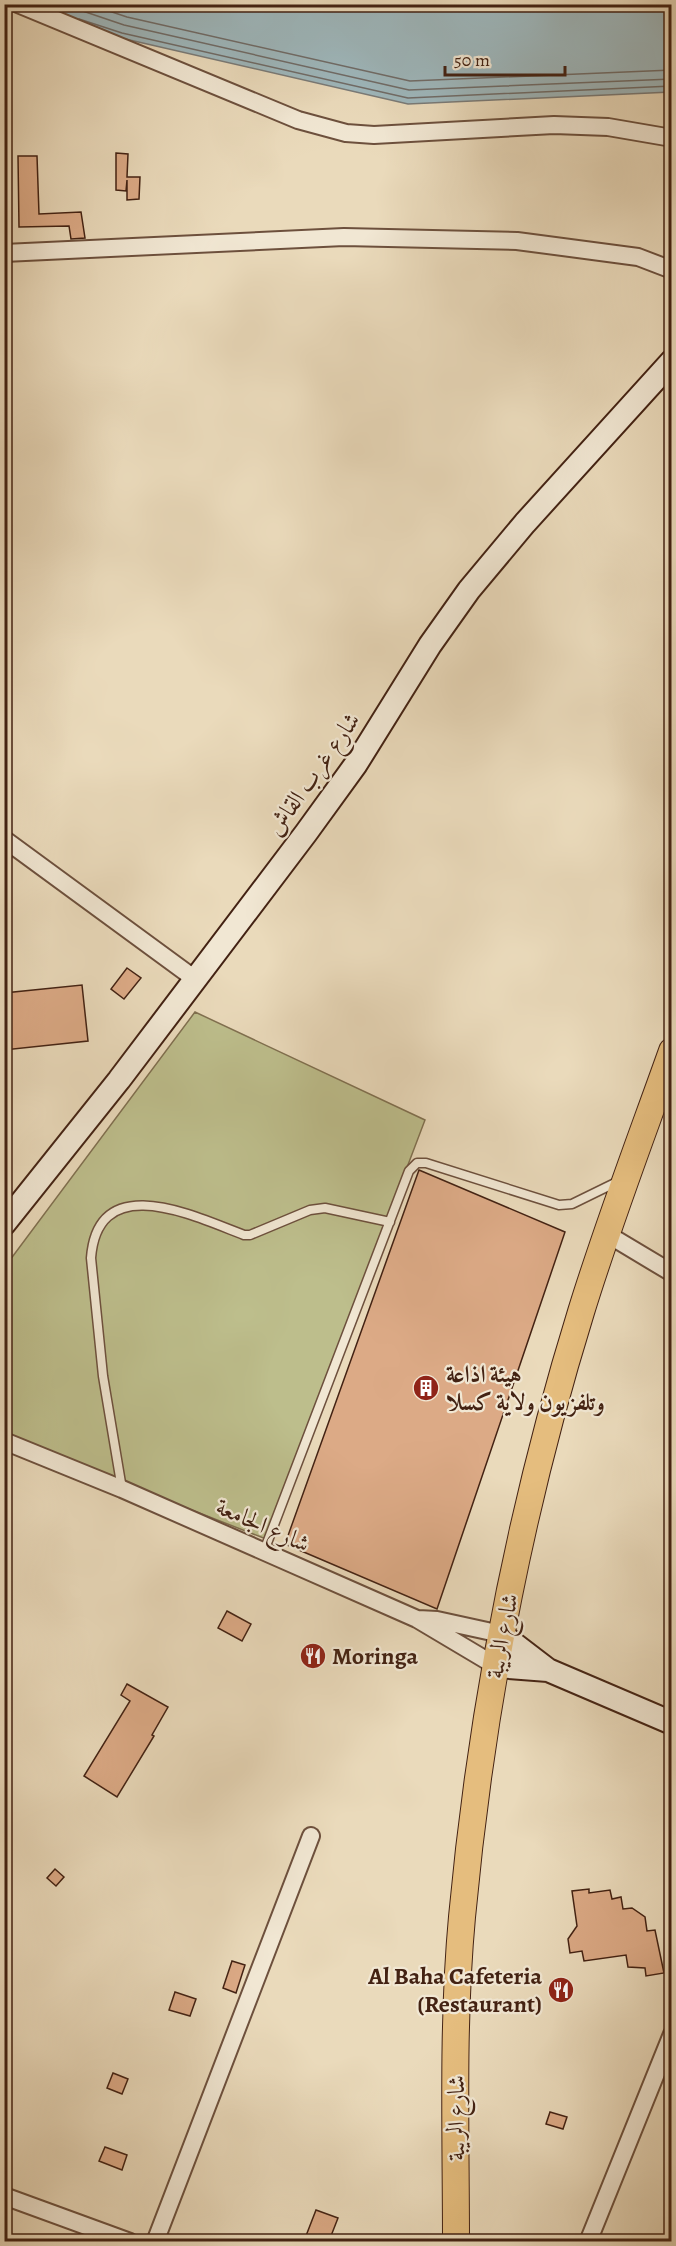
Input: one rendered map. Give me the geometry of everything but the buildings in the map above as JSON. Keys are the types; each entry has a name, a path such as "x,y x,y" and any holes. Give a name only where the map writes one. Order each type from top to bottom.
{"main road":[{"name":"شارع غرب القاش","path":"4,1224 195,979 356,764 430,645 469,590 525,523 672,361"},
{"name":"شارع الريبة","path":"456,2241 457,2006 462,1921 501,1634 557,1395 607,1234 672,1052"},
{"path":"501,1634 548,1670 672,1723"},
{"path":"496,1666 548,1670"}],"street":[{"path":"18,4 298,120 346,133 374,135 554,125 608,128 672,138"},
{"path":"4,253 344,237 517,241 638,257 672,270"},
{"path":"4,839 195,979"},
{"path":"607,1234 672,1274"},
{"name":"شارع الجامعة","path":"4,1441 122,1489 417,1619 496,1666"},
{"path":"417,1619 437,1620 501,1634"},
{"path":"155,2241 311,1836"},
{"path":"588,2241 672,2034"},
{"path":"4,2196 130,2241"}],"lane":[{"path":"264,1551 409,1171 417,1163 426,1162 559,1205 572,1204 627,1177"},
{"path":"122,1489 103,1376 91,1258 92,1239 102,1221 116,1211 142,1204 182,1211 244,1235 250,1235 310,1210 324,1208 390,1222"}],"green space":[{"path":"195,1012 425,1120 266,1539 5,1437 4,1268"}],"water":[{"path":"22,5 671,5 671,92 408,104 121,38"}],"place":[{"name":"هيئة اذاعة وتلفزيون ولاية كسلا","path":"426,1388"},
{"name":"Moringa","path":"313,1656"},
{"name":"Al Baha Cafeteria (Restaurant)","path":"561,1990"}]}
